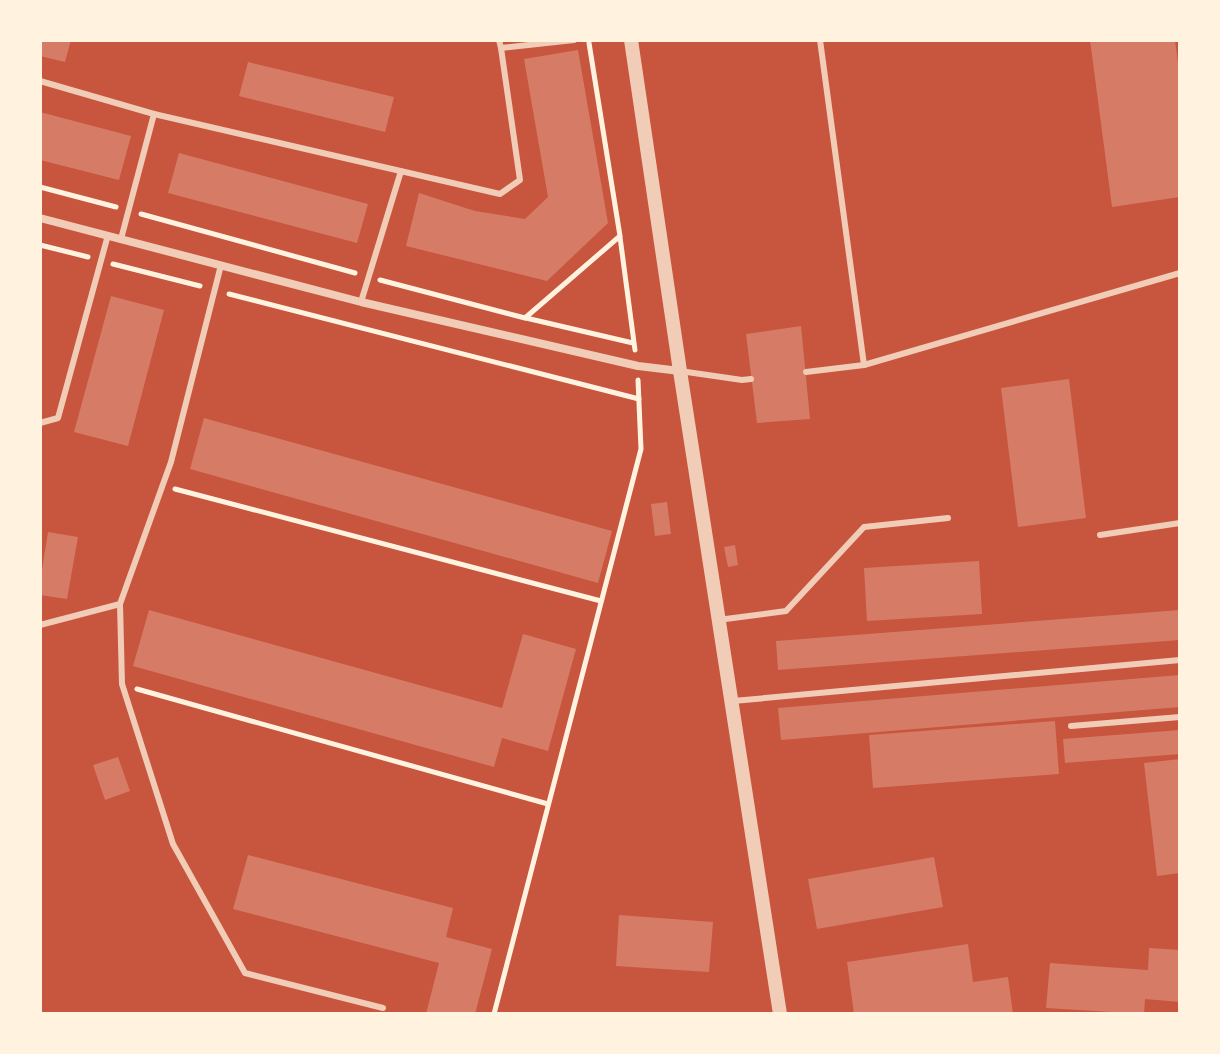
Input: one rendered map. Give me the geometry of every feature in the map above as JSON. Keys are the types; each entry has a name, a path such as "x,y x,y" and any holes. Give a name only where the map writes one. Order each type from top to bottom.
{"street":[{"path":"631,40 780,1014"},
{"path":"40,218 361,302 638,366 680,371"}],"lane":[{"path":"40,81 154,114 500,194 520,180 500,44 574,40"},
{"path":"820,40 864,365"},
{"path":"121,239 154,114"},
{"path":"361,302 401,171"},
{"path":"40,423 58,418 108,235"},
{"path":"221,265 171,462 120,604 122,684 173,844 245,973 383,1008"},
{"path":"806,372 864,365 1180,273"},
{"path":"680,371 751,379"},
{"path":"718,620 786,611 864,527 948,518"},
{"path":"1100,535 1180,523"},
{"path":"40,625 120,604"},
{"path":"731,701 1180,660"},
{"path":"1071,726 1180,717"}],"path":[{"path":"494,1014 641,449 638,366 589,40"},
{"path":"40,187 368,277 634,343"},
{"path":"525,318 620,236"},
{"path":"40,245 639,399"},
{"path":"163,486 601,601"},
{"path":"122,684 548,804"}],"building":[{"path":"40,40 71,40 65,62 40,56"},
{"path":"1090,40 1175,40 1180,79 1180,197 1112,207"},
{"path":"578,50 608,223 547,281 406,246 419,193 475,211 525,219 548,197 524,59"},
{"path":"248,62 394,97 385,132 239,96"},
{"path":"40,112 131,136 119,180 40,160"},
{"path":"179,153 368,204 357,243 168,193"},
{"path":"111,296 164,310 128,446 74,432"},
{"path":"801,326 810,419 757,423 746,334"},
{"path":"1069,379 1086,518 1018,527 1001,388"},
{"path":"204,418 612,531 598,583 190,469"},
{"path":"667,502 671,534 655,536 651,504"},
{"path":"48,532 78,537 67,599 40,595"},
{"path":"735,545 738,565 728,567 724,547"},
{"path":"979,561 982,614 867,621 864,568"},
{"path":"149,610 502,708 523,634 576,649 548,751 502,738 494,767 133,666"},
{"path":"1180,610 1180,640 778,670 776,641"},
{"path":"1180,675 1180,707 781,740 778,708"},
{"path":"1055,721 1059,774 873,788 869,735"},
{"path":"1180,730 1180,754 1065,763 1063,739"},
{"path":"118,757 130,791 105,800 93,765"},
{"path":"1180,759 1180,873 1157,876 1144,763"},
{"path":"248,855 453,908 446,937 492,949 475,1014 426,1014 439,963 233,909"},
{"path":"934,857 943,907 817,929 808,879"},
{"path":"619,915 713,922 709,972 616,966"},
{"path":"968,944 973,982 1008,977 1013,1014 854,1014 847,962"},
{"path":"1149,948 1180,950 1180,1002 1145,999 1144,1014 1046,1008 1050,963 1148,970"}]}
